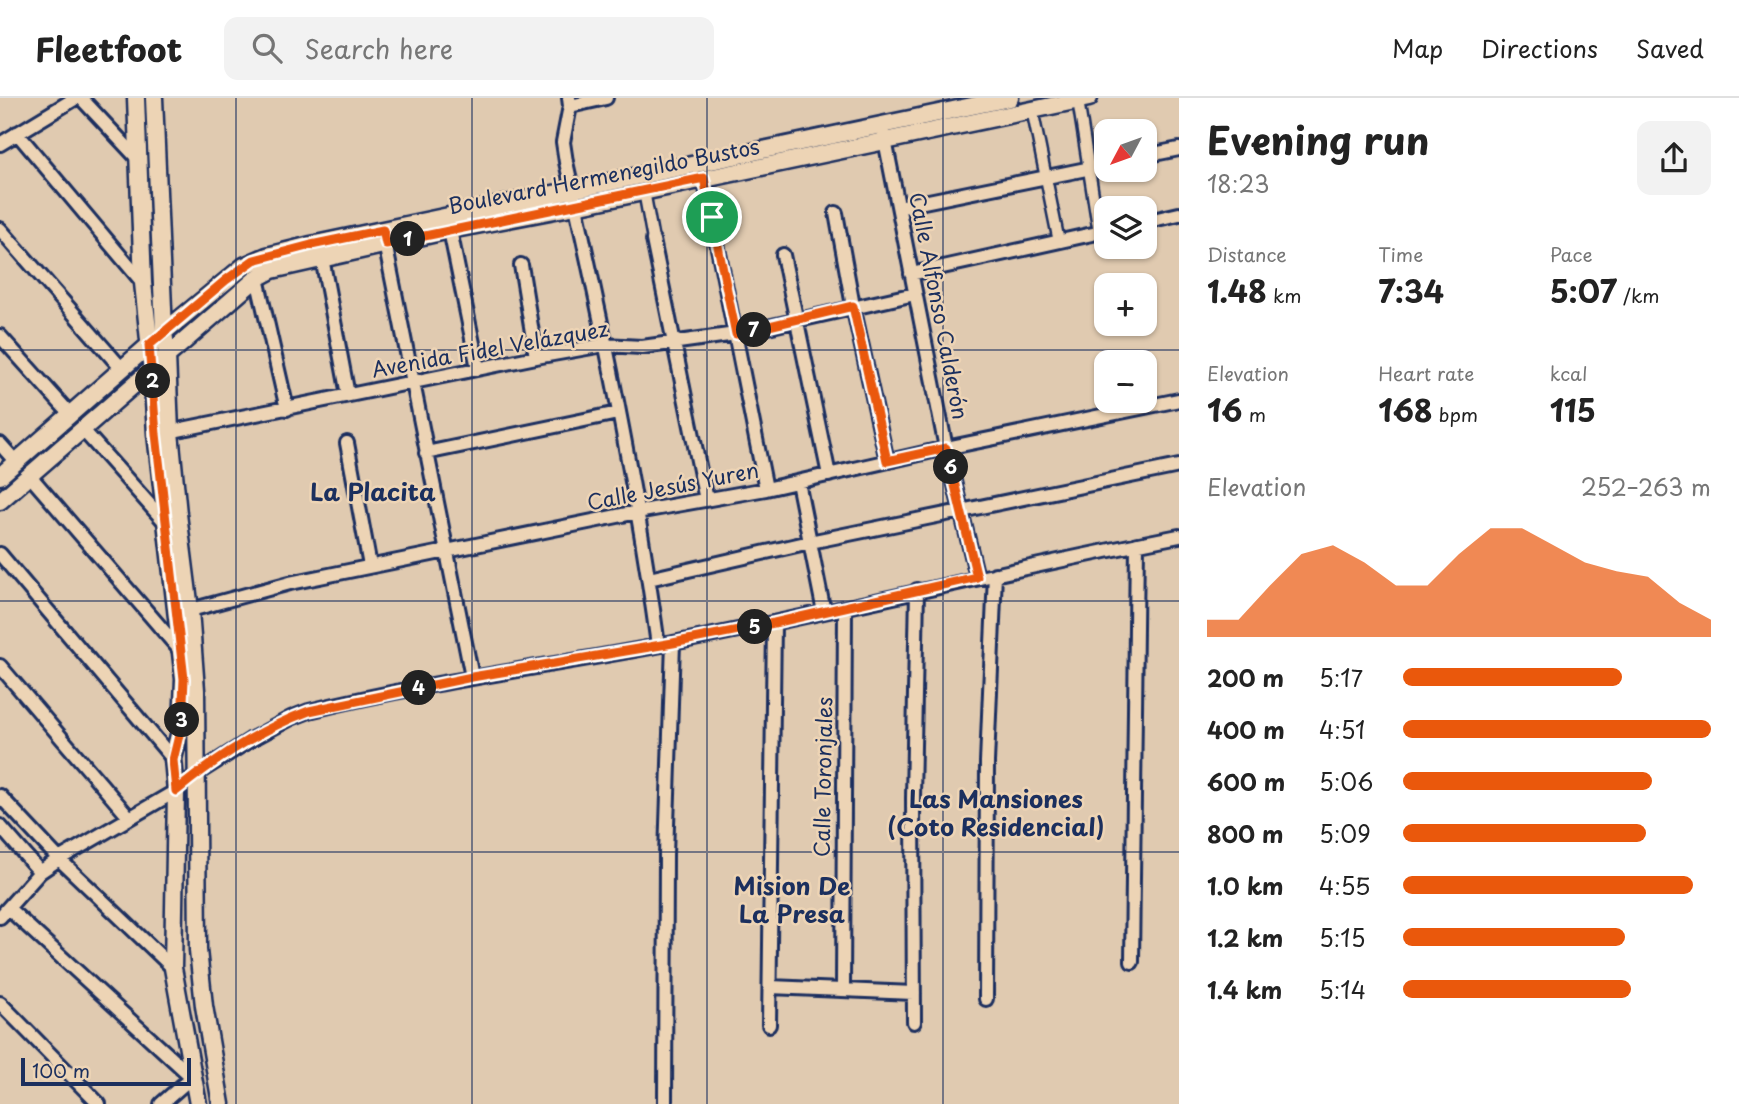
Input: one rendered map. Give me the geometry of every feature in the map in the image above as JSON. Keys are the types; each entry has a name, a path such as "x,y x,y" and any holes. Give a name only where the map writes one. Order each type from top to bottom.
{"street":[{"path":"0,144 78,98 141,161"},
{"path":"136,98 141,161 143,283 183,612 180,650 184,703 173,760 176,791 173,968 198,1104"},
{"path":"154,98 167,355 163,433 165,522 196,690 198,950 221,1104"},
{"path":"606,98 569,102 563,142 637,512 658,645"},
{"name":"Boulevard Hermenegildo Bustos","path":"0,476 164,332 254,260 292,249 450,230 576,206 704,178 724,166 882,124 1010,98"},
{"path":"1083,99 1088,169 1094,196"},
{"name":"Boulevard Hermenegildo Bustos","path":"0,501 257,278 272,270 322,258 384,237 572,189 885,141 1083,99"},
{"path":"1032,109 1059,242"},
{"name":"Calle Alfonso Calderón","path":"882,124 946,448 977,577"},
{"path":"17,133 143,283"},
{"path":"1157,153 1179,149"},
{"path":"899,207 1094,168"},
{"path":"704,178 766,489"},
{"path":"644,191 706,500"},
{"path":"836,213 887,461"},
{"path":"1157,219 1179,214"},
{"path":"0,229 122,369"},
{"path":"450,230 478,368"},
{"path":"911,274 1094,234"},
{"path":"384,237 472,677"},
{"path":"783,255 829,475"},
{"path":"322,258 348,395"},
{"path":"521,265 537,357"},
{"path":"257,278 287,409"},
{"name":"Avenida Fidel Velázquez","path":"163,433 478,368 604,345 642,347 736,334 915,294"},
{"path":"0,336 71,415"},
{"name":"Calle Jesús Yuren","path":"183,612 290,583 637,512 766,489 946,448 1179,400"},
{"path":"426,453 618,413"},
{"path":"83,430 165,522"},
{"path":"347,443 370,566"},
{"path":"0,444 16,462"},
{"path":"649,579 810,542 1179,466"},
{"path":"30,476 180,650"},
{"path":"797,482 824,612"},
{"path":"191,1077 4,913 40,872 176,791 198,773 269,729 309,711 472,677 774,623 977,577 1179,536"},
{"path":"1132,962 1132,753 1137,544"},
{"path":"0,554 54,615 173,760"},
{"path":"986,999 987,762 995,574"},
{"path":"914,1023 913,798 917,590"},
{"name":"Calle Toronjales","path":"843,989 845,608"},
{"path":"769,1025 774,623"},
{"path":"665,1104 666,855 673,643"},
{"path":"0,666 129,817"},
{"path":"0,796 59,859 173,968"},
{"path":"0,826 40,872"},
{"path":"770,987 914,993"},
{"path":"0,1003 99,1104"},
{"path":"161,1104 191,1077 215,1073"}],"district":[{"name":"La Placita","path":"373,493"},
{"name":"Las Mansiones (Coto Residencial)","path":"996,814"},
{"name":"Mision De La Presa","path":"792,901"}],"route":[{"path":"704,178 712,217 736,334 853,306 887,461 946,448 977,577 774,623 673,643 535,665 309,711 250,740 198,773 176,791 173,760 182,723 184,679 156,434 149,345 244,266 283,251 383,230 386,244 704,178"}]}
